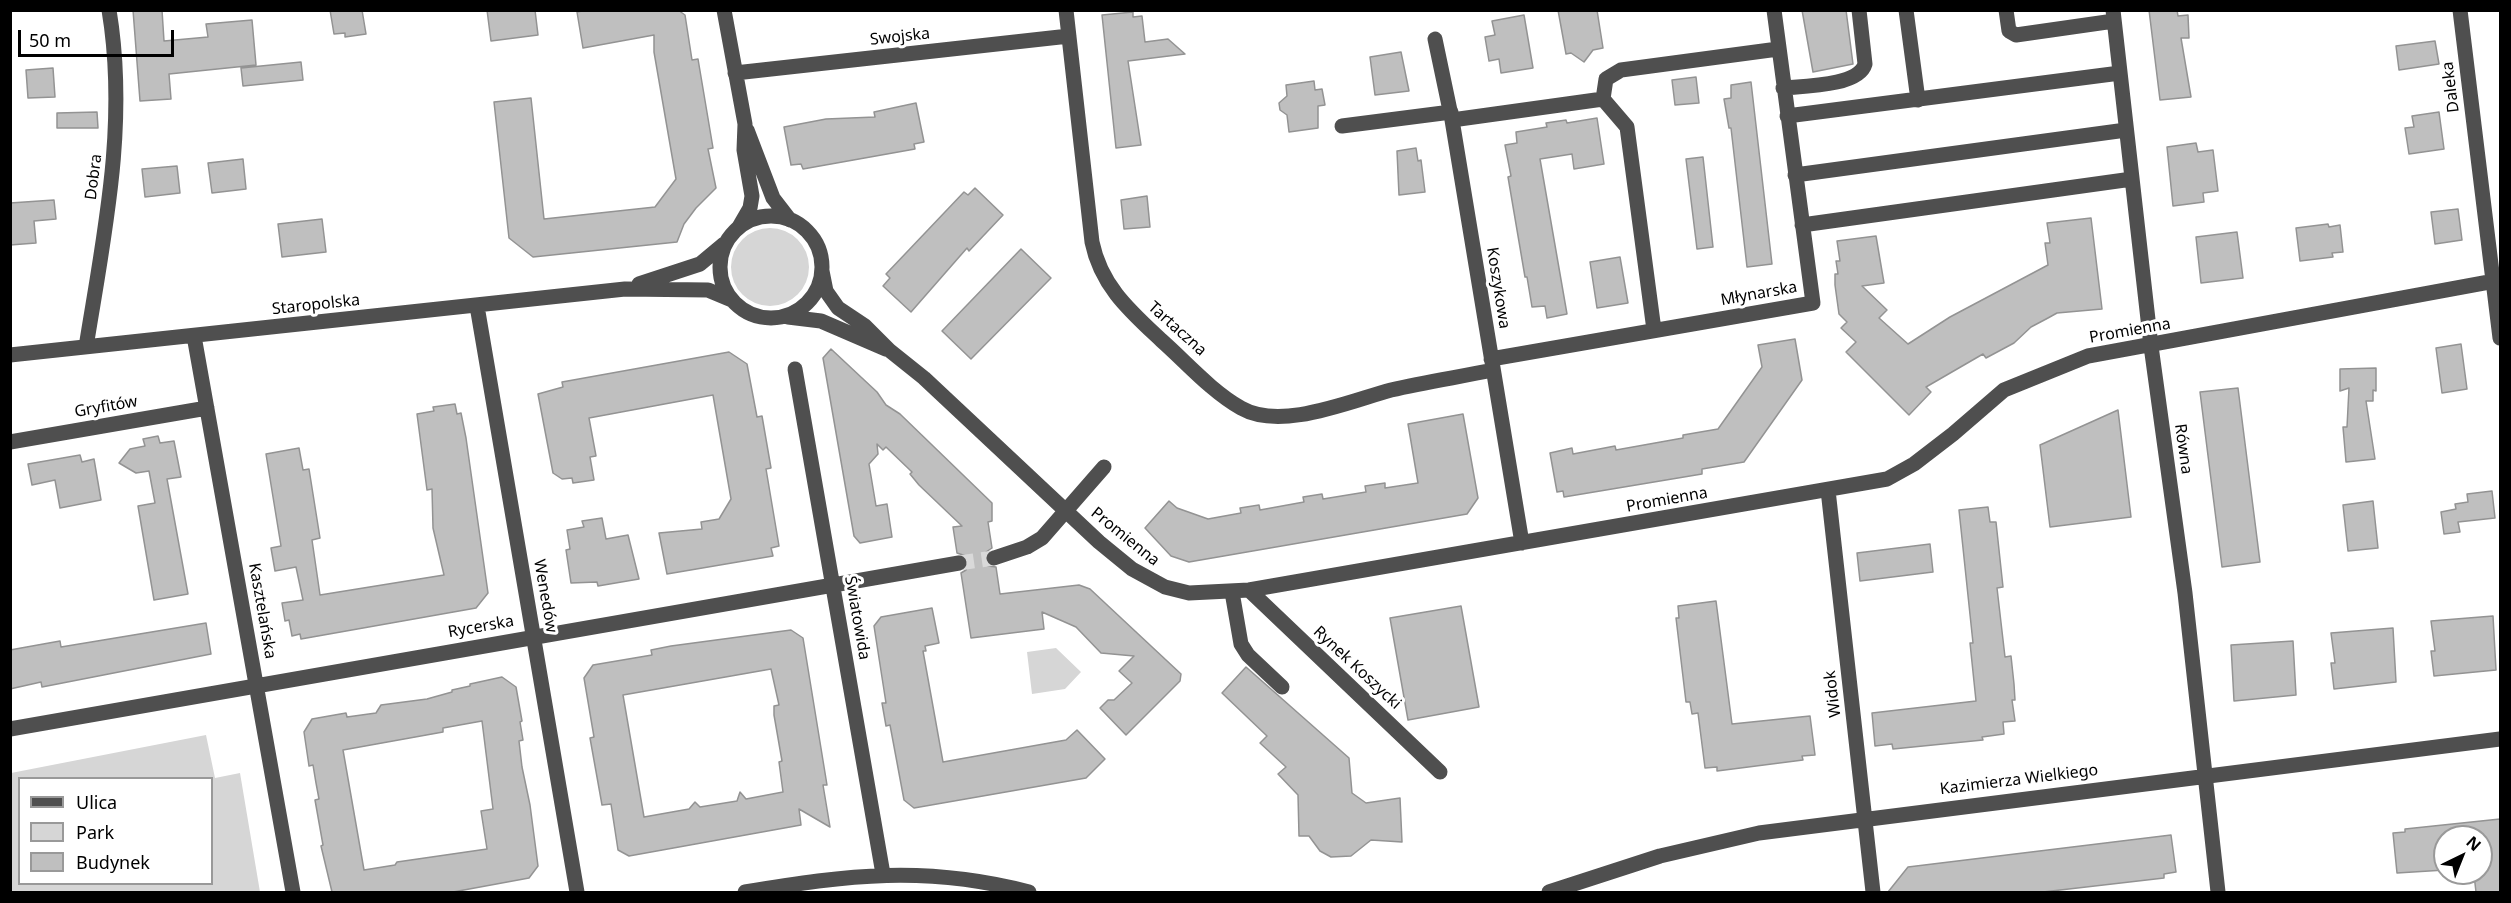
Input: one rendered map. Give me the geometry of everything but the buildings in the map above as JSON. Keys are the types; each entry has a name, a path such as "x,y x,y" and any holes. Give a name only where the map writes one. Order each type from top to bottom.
{"street":[{"name":"Dobra","path":"86,347 116,144 114,42 109,10"},
{"path":"724,10 745,124 773,198 790,220"},
{"name":"Tartaczna","path":"1066,10 1092,242 1100,268 1122,303 1233,402 1242,409 1262,414 1298,414 1492,365"},
{"name":"Młynarska","path":"1492,365 1654,330 1812,303 1774,10"},
{"path":"1783,88 1852,80 1863,71 1865,64 1859,10"},
{"path":"1906,10 1918,100"},
{"path":"2006,10 2009,31 2016,36 2113,16"},
{"name":"Daleka","path":"2460,10 2497,281 2500,338"},
{"name":"Równa","path":"2113,16 2151,346 2186,593 2218,892"},
{"name":"Swojska","path":"735,73 1069,36"},
{"name":"Koszykowa","path":"1435,39 1452,116 1522,543"},
{"path":"1654,330 1627,127 1603,99 1606,79 1621,70 1778,49"},
{"path":"1787,116 2120,74"},
{"path":"1342,126 1603,99"},
{"path":"738,228 763,217 790,220 800,225 814,241 822,271 815,292 801,309 781,317 754,316 732,300 720,272 720,262 726,242 748,212 752,196 744,150 745,124"},
{"path":"1795,175 2126,130"},
{"path":"1802,225 2132,179"},
{"name":"Staropolska","path":"625,289 700,264 726,242"},
{"name":"Promienna","path":"822,271 830,299 924,378 1099,542 1153,582 1189,593 1249,590 1887,479 1953,434 2004,390 2028,378 2088,356 2497,281"},
{"name":"Staropolska","path":"10,355 625,289 708,290 732,300"},
{"name":"Wenedów","path":"477,306 577,892"},
{"name":"Promienna","path":"781,317 821,321 889,350"},
{"name":"Kasztelańska","path":"194,336 292,892"},
{"name":"Światowida","path":"795,369 883,874"},
{"name":"Gryfitów","path":"10,442 207,408"},
{"path":"994,558 1027,547 1042,538 1104,467"},
{"name":"Widok","path":"1828,490 1873,892"},
{"name":"Rycerska","path":"10,729 832,583 959,563"},
{"name":"Rynek Koszycki","path":"1249,590 1440,772"},
{"path":"1232,592 1241,644 1248,655 1282,687"},
{"name":"Kazimierza Wielkiego","path":"1550,892 1622,867 1759,832 2500,739"},
{"path":"745,892 832,878 883,874 961,878 1029,892"}],"green space":[{"path":"770,228 785,231 802,245 809,267 806,282 792,299 770,306 755,303 738,289 731,267 734,252 748,235"},
{"path":"1056,648 1081,672 1065,689 1032,694 1027,652"},
{"path":"206,735 215,778 240,773 260,892 12,892 11,773"}],"tunnel":[{"path":"959,563 994,558"}]}
